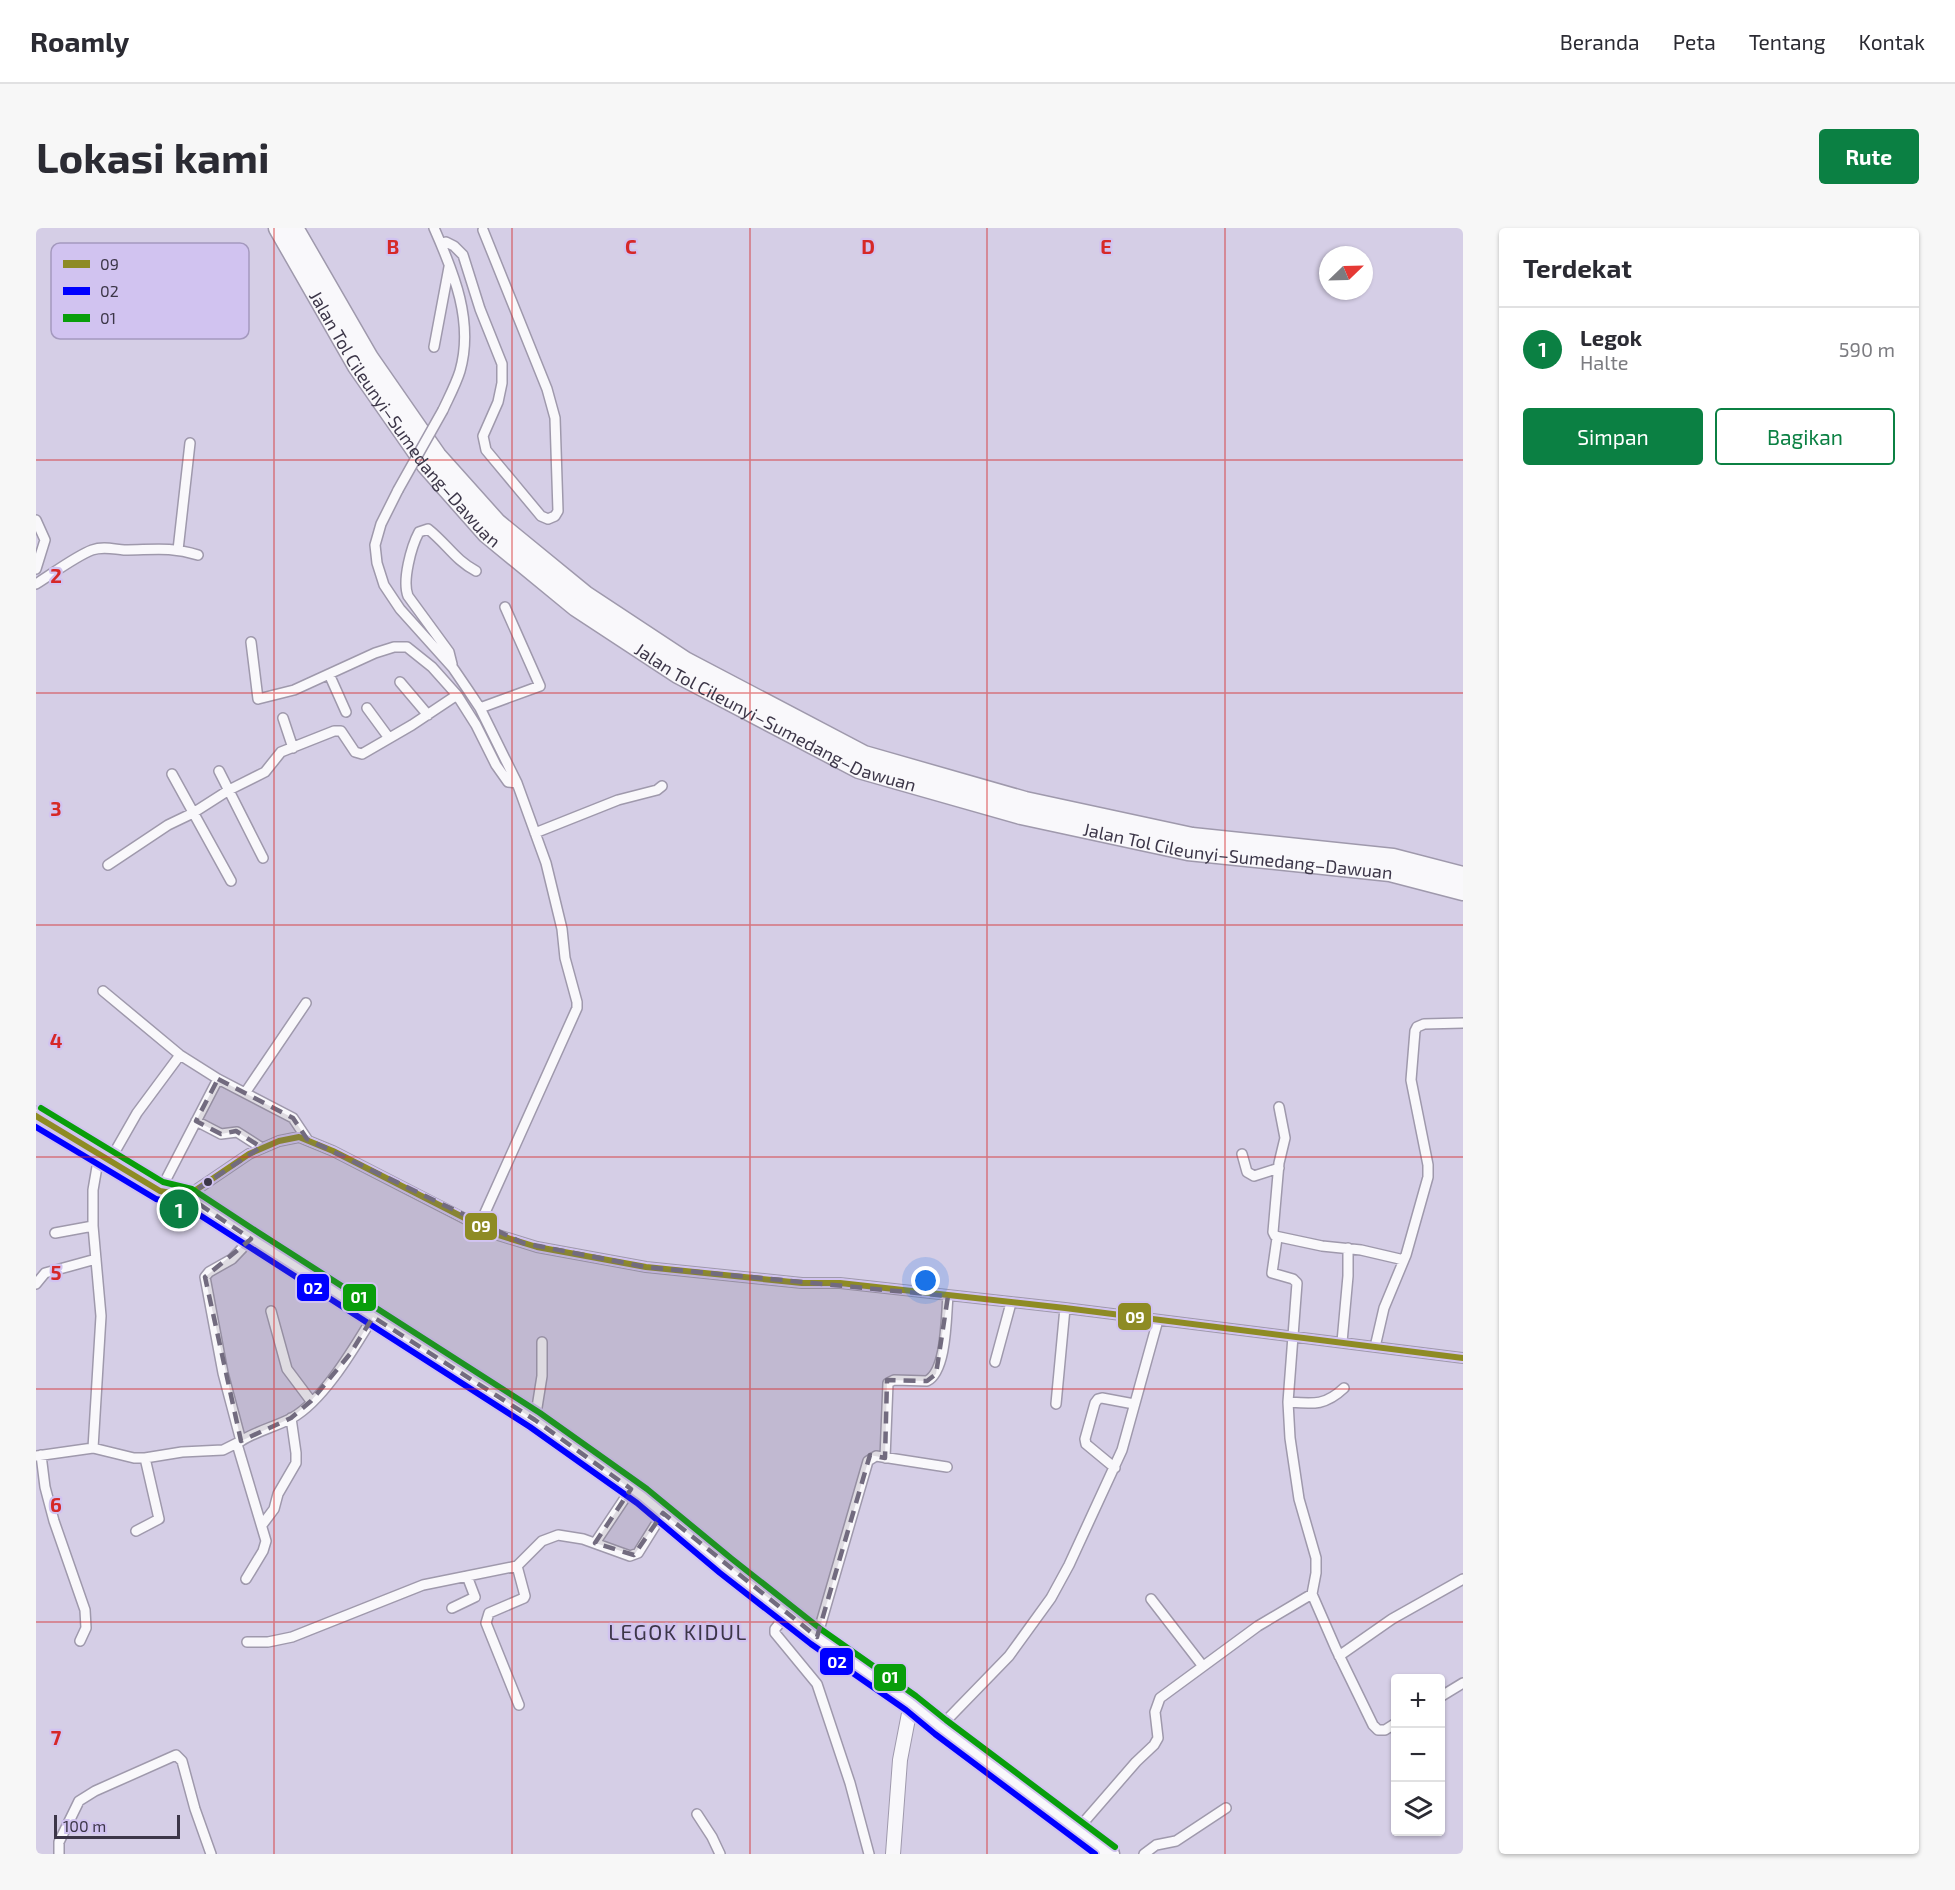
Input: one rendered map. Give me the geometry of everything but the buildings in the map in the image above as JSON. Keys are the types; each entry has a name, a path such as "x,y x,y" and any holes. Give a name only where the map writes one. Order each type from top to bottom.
{"highway":[{"name":"Jalan Tol Cileunyi–Sumedang–Dawuan","path":"278,228 357,366 433,474 487,534 576,607 678,674 859,769 1021,815 1188,851 1390,872 1463,891"},
{"name":"Jalan Tol Cileunyi–Sumedang–Dawuan","path":"294,228 376,368 437,456 497,523 585,595 686,661 864,755 1025,801 1192,837 1392,858 1463,876"},
{"path":"36,1116 160,1191 187,1196 535,1420 663,1513 817,1637 911,1702 940,1727 1110,1854"}],"street":[{"path":"434,228 449,264 462,307 465,346 460,372 443,410 381,524 375,545 377,564 384,585 400,609 453,668 480,708 517,783 546,863 562,929 577,1008 479,1226"},
{"path":"441,244 446,242 463,255 480,309 502,364 502,383 498,402 483,436 486,450 541,516 548,519 555,516 558,511 555,418 547,389 483,230"},
{"path":"434,347 449,264"},
{"path":"178,550 190,443"},
{"path":"36,520 45,540 36,568"},
{"path":"453,668 449,652 408,596 405,588 413,542 419,532 428,529 461,563 477,571"},
{"path":"36,584 91,550 103,547 124,550 160,548 198,555"},
{"path":"480,708 540,686 505,607"},
{"path":"251,642 258,699 294,690 375,652 394,647 407,647 432,667 457,695 476,725 496,765 508,782 517,783"},
{"path":"329,674 346,712"},
{"path":"400,682 428,715"},
{"path":"108,865 168,825 265,772 281,752 334,731 341,731 355,752 362,754 457,695"},
{"path":"368,708 389,738"},
{"path":"283,718 292,748"},
{"path":"219,771 263,858"},
{"path":"172,774 231,881"},
{"path":"535,833 618,800 657,790 662,786"},
{"path":"102,991 180,1055 218,1079 293,1118 307,1139"},
{"path":"245,1093 306,1003"},
{"path":"1375,1347 1384,1308 1404,1260 1428,1177 1428,1165 1412,1080 1415,1031 1417,1027 1424,1024 1463,1023"},
{"path":"93,1448 101,1316 93,1226 93,1190 104,1158 180,1055"},
{"path":"160,1191 218,1079"},
{"path":"1279,1107 1285,1138 1279,1168 1273,1232 1277,1238 1272,1273 1297,1282 1288,1402 1290,1438 1299,1499 1316,1558 1312,1594 1373,1725 1378,1731 1391,1726"},
{"path":"196,1121 220,1134 237,1131 262,1148"},
{"path":"187,1196 262,1148 289,1138 307,1139 479,1226 537,1248 646,1267 802,1283 840,1284 1065,1308 1463,1358"},
{"path":"1242,1154 1247,1172 1254,1176 1279,1168"},
{"path":"55,1233 93,1226"},
{"path":"1277,1238 1348,1248 1404,1260"},
{"path":"246,1579 265,1546 262,1525 239,1442 205,1277 209,1272 231,1259 251,1239"},
{"path":"1342,1342 1348,1248"},
{"path":"36,1284 45,1273 96,1259"},
{"path":"885,1458 888,1383 894,1380 927,1381 936,1374 945,1338 948,1296"},
{"path":"995,1362 1011,1303"},
{"path":"1056,1404 1065,1308"},
{"path":"271,1311 287,1369 311,1401"},
{"path":"80,1641 86,1628 85,1610 54,1521 38,1456 93,1448 134,1458 223,1450 291,1418 311,1401 327,1385 350,1354 373,1317"},
{"path":"940,1727 1009,1656 1051,1598 1122,1450 1158,1320"},
{"path":"535,1420 542,1376 542,1342"},
{"path":"1288,1402 1315,1404 1326,1402 1344,1389"},
{"path":"1115,1468 1086,1444 1095,1403 1102,1398 1134,1404"},
{"path":"262,1525 274,1509 278,1494 296,1463 291,1418"},
{"path":"817,1637 868,1461 876,1456 947,1467"},
{"path":"136,1531 159,1519 145,1458"},
{"path":"595,1543 631,1489"},
{"path":"247,1642 268,1642 292,1637 423,1585 517,1566 549,1537 569,1535 630,1556 634,1555 638,1553 663,1513"},
{"path":"517,1566 524,1598 489,1613 486,1623 519,1705"},
{"path":"452,1608 475,1597 467,1576"},
{"path":"1339,1656 1392,1619 1463,1579"},
{"path":"1077,1830 1136,1761 1154,1745 1158,1738 1155,1712 1160,1698 1258,1626 1312,1594"},
{"path":"1151,1599 1202,1665"},
{"path":"787,1614 775,1629 775,1633 817,1684 850,1783 870,1854"},
{"path":"1445,1694 1463,1683"},
{"path":"893,1854 900,1760 911,1702"},
{"path":"59,1854 59,1842 79,1801 95,1791 176,1755 182,1761 195,1809 211,1854"},
{"path":"1144,1854 1156,1845 1176,1841 1226,1808"},
{"path":"697,1814 720,1854"}],"highlighted area":[{"path":"218,1079 293,1118 307,1139 523,1243 646,1267 948,1296 936,1374 927,1381 887,1380 885,1458 870,1455 817,1637 663,1513 634,1555 595,1543 631,1489 535,1420 373,1317 350,1354 311,1401 291,1418 241,1441 205,1277 251,1239 187,1196 261,1147 236,1131 221,1134 196,1121"}],"transit line":[{"name":"01","path":"41,1108 163,1182 192,1189 540,1413 647,1489 822,1630 916,1696 1115,1847"},
{"name":"09","path":"36,1116 160,1191 187,1196"},
{"name":"02","path":"36,1127 156,1199 184,1205 530,1427 637,1503 720,1573 811,1644 906,1710 1095,1854"},
{"name":"09","path":"187,1196 249,1154 279,1141 299,1137 333,1151 498,1235 537,1247 646,1267 802,1283 840,1283 1065,1308 1463,1358"}],"place":[{"name":"Legok","path":"179,1209"}],"district":[{"name":"LEGOK KIDUL","path":"678,1631"}]}
